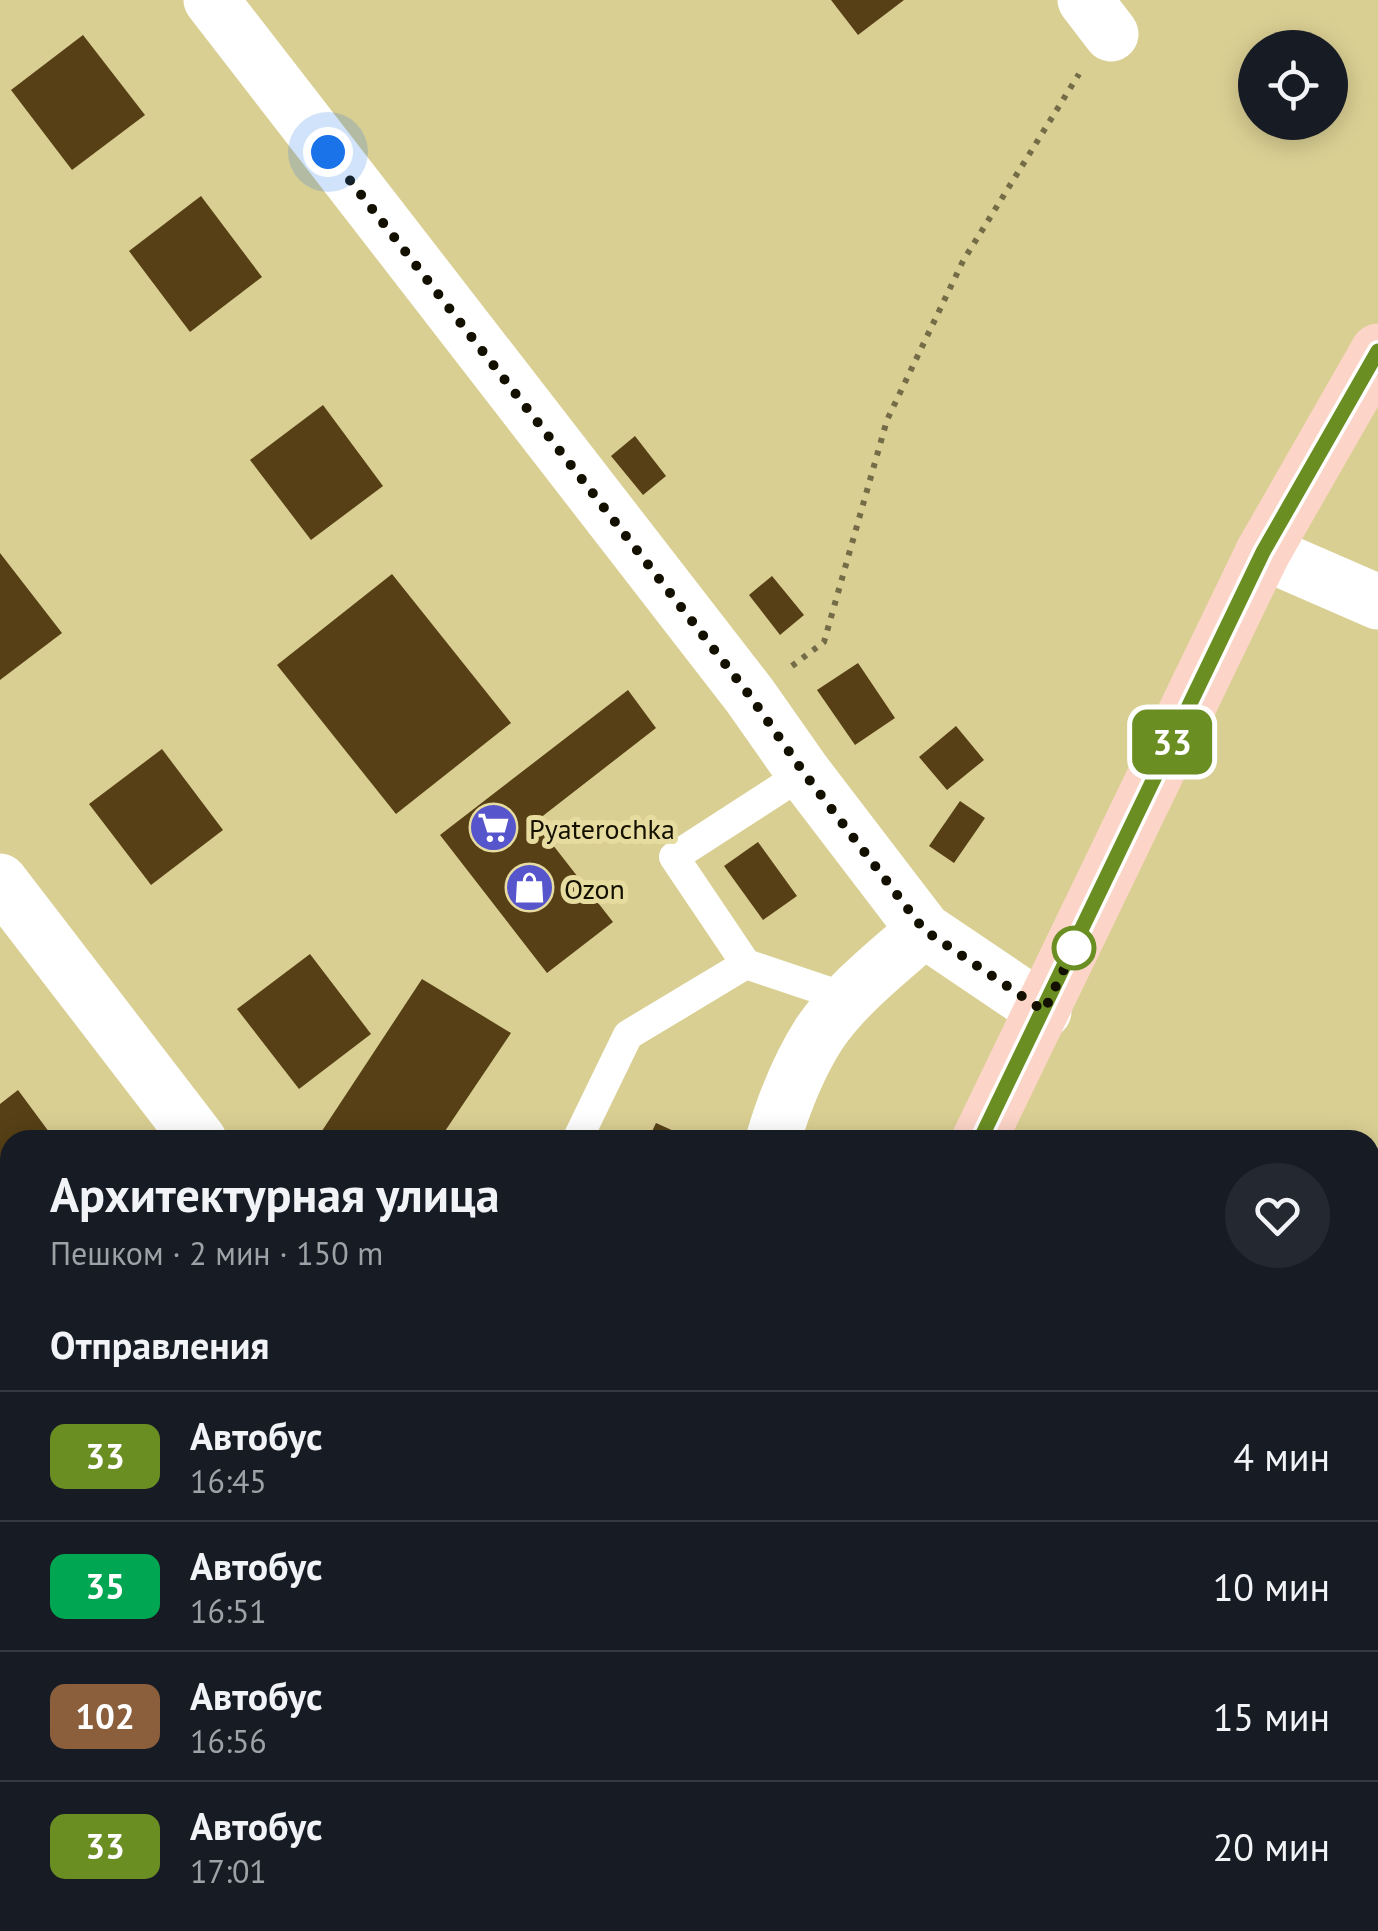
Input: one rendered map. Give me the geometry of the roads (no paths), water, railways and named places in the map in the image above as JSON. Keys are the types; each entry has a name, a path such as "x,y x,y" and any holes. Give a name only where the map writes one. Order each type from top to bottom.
{"street":[{"path":"211,0 750,696 924,930 1044,1011"},
{"path":"985,1130 1263,552 1378,351"},
{"path":"1263,552 1378,602"},
{"path":"0,881 191,1130"},
{"path":"776,1130 786,1095 820,1032 924,930"}],"lane":[{"path":"804,773 674,857 746,964 850,999"},
{"path":"582,1130 628,1035 746,964"}],"place":[{"name":"Pyaterochka","path":"494,828"},
{"name":"Ozon","path":"529,888"}]}
